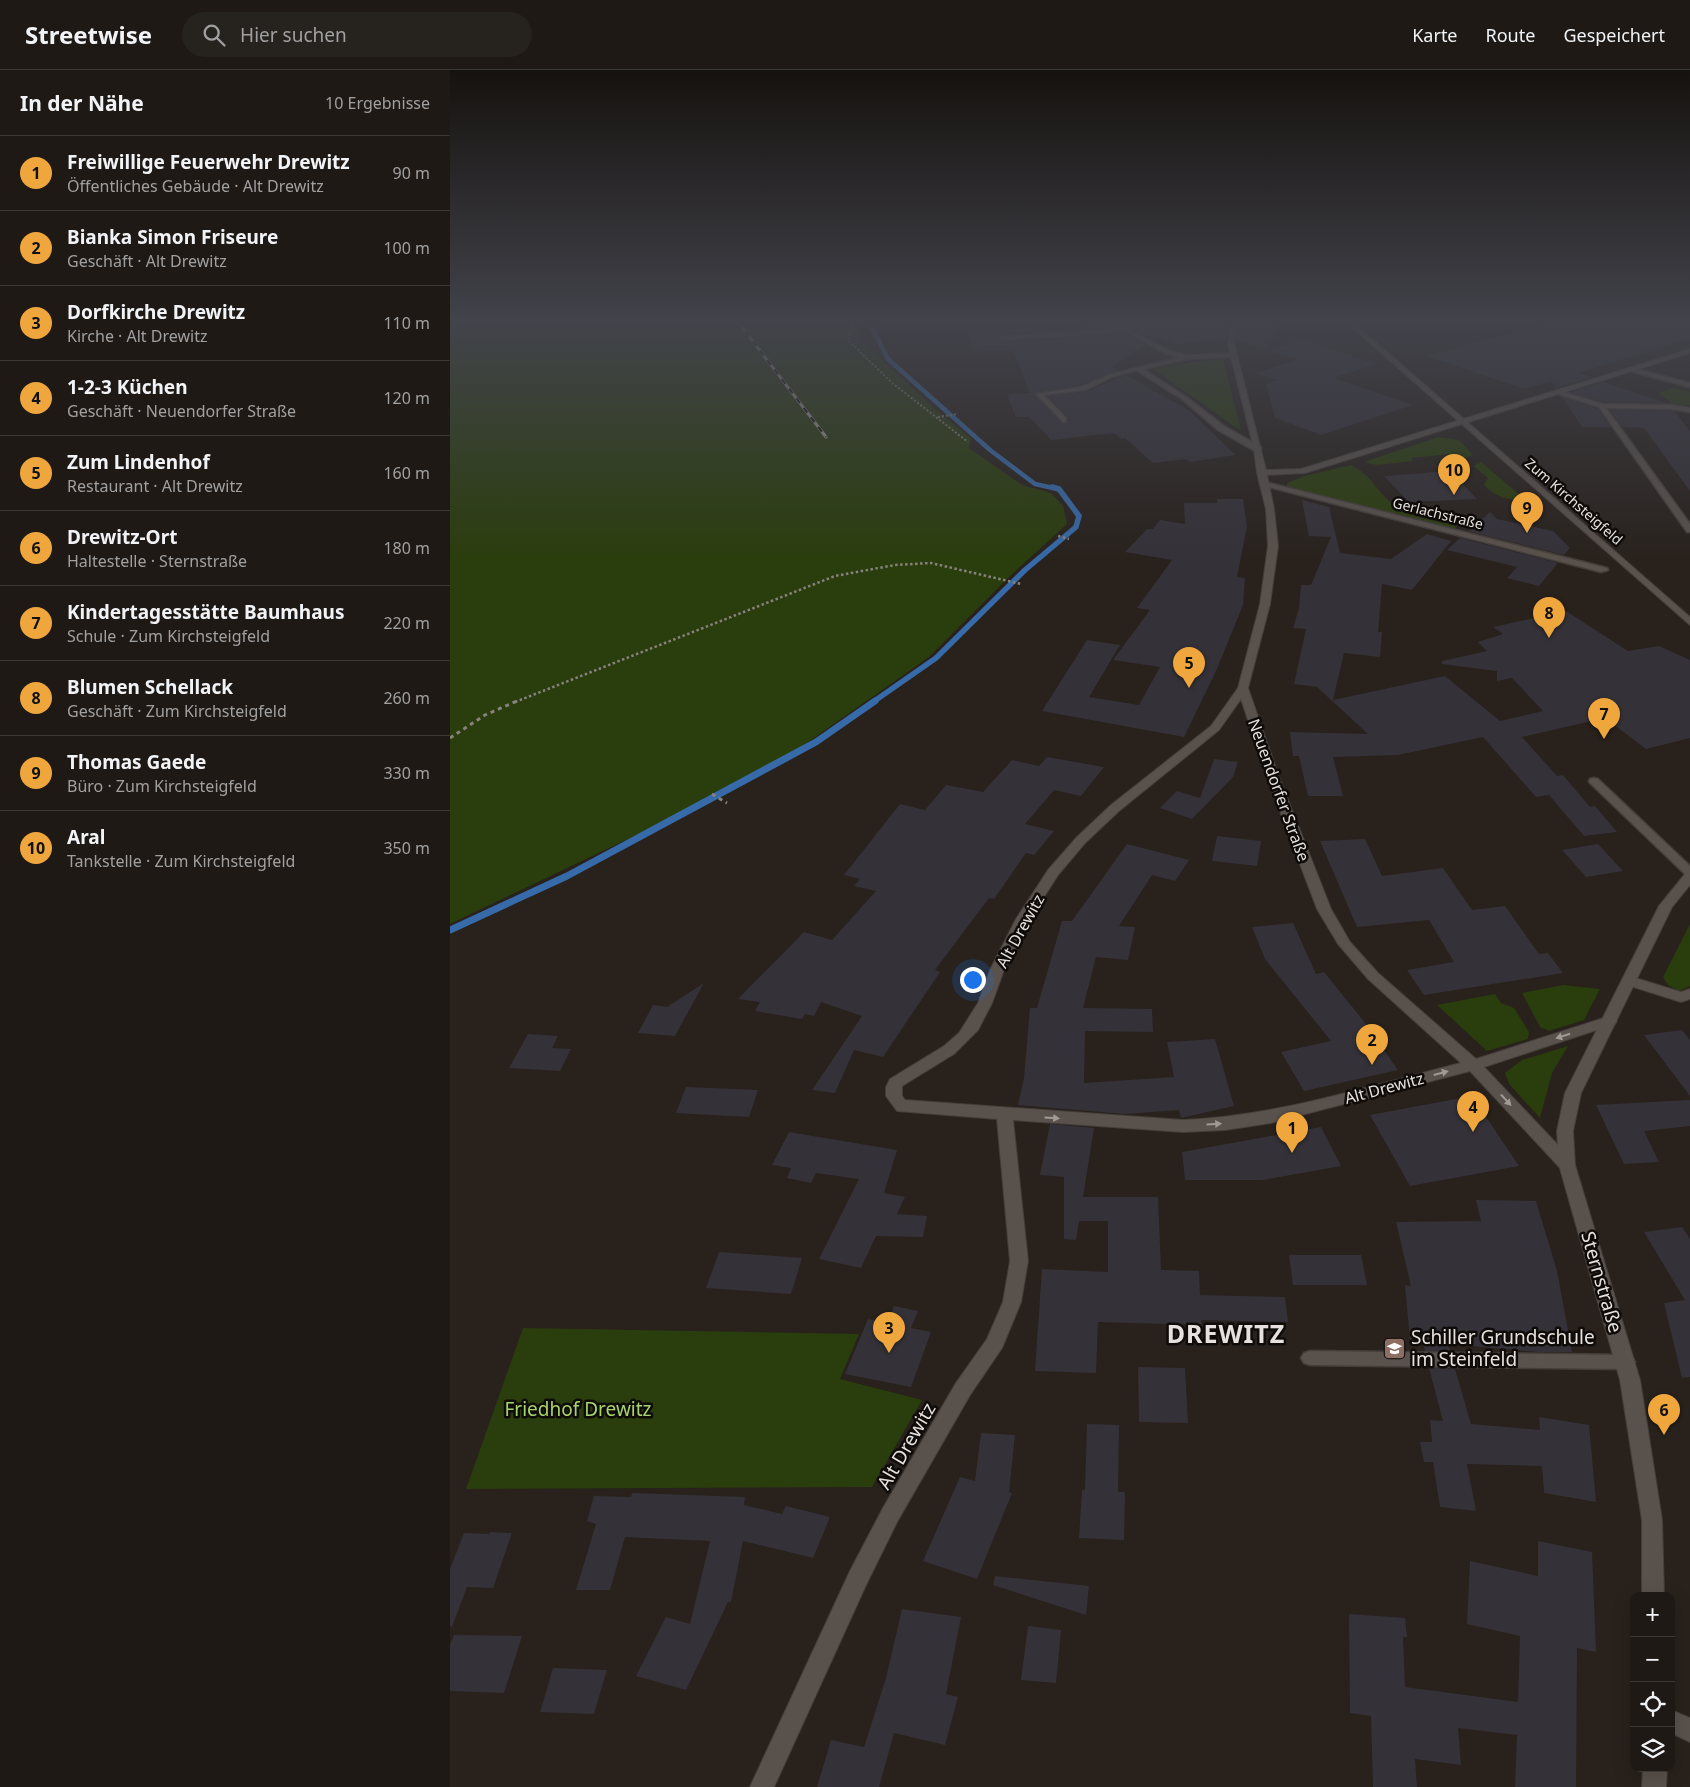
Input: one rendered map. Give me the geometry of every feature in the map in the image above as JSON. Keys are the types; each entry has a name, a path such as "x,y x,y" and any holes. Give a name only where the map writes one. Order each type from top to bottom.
{"street":[{"path":"1243,688 1265,604 1273,546 1270,509 1246,402"},
{"name":"Zum Kirchsteigfeld","path":"1442,402 1690,622"},
{"path":"1263,478 1302,471 1523,402"},
{"name":"Neuendorfer Straße","path":"1243,688 1273,777 1324,909 1340,937 1372,976 1473,1065 1567,1165"},
{"name":"Alt Drewitz","path":"1243,688 1215,728 1114,808 1081,840 1053,873 1023,919 973,1026 949,1050 895,1083 892,1092 894,1100 903,1107 1142,1125 1225,1124 1271,1117 1314,1107 1473,1065 1610,1021"},
{"name":"Sternstraße","path":"1653,1592 1652,1520 1640,1432 1626,1362 1567,1165 1564,1131 1573,1093 1666,906 1690,877"},
{"path":"1629,981 1681,997 1690,994"},
{"name":"Alt Drewitz","path":"762,1787 858,1578 890,1515 963,1389 995,1343 1012,1302 1019,1261 1004,1114"},
{"path":"1675,1723 1690,1730"},
{"path":"1654,1787 1655,1772"}],"lane":[{"path":"1047,402 1063,420"},
{"path":"1189,402 1221,428 1258,449"},
{"path":"1589,402 1601,406 1672,407 1690,410"},
{"path":"1601,406 1690,530"},
{"name":"Gerlachstraße","path":"1263,478 1604,570"},
{"path":"1594,780 1690,872"},
{"path":"1310,1358 1626,1362"}],"path":[{"path":"917,402 968,442"},
{"path":"937,417 958,414"},
{"path":"1058,536 1069,539"},
{"path":"450,738 485,716 522,699 835,576 883,566 929,563 964,568 999,580 1021,584"},
{"path":"712,794 727,803"}],"green space":[{"path":"450,402 928,402 971,438 969,448 1022,485 1051,493 1063,506 1067,524 1010,576 929,657 760,776 450,924"},
{"path":"1200,402 1234,402 1241,431"},
{"path":"1670,402 1690,402 1690,405"},
{"path":"1438,437 1459,440 1473,455 1457,460 1451,454 1411,458 1413,461 1377,465 1364,462"},
{"path":"1481,462 1527,501 1504,498 1489,490 1484,485 1488,478 1474,466"},
{"path":"1351,465 1362,472 1388,500 1403,511 1421,518 1457,526 1454,529 1287,487 1287,483 1304,476"},
{"path":"1690,924 1690,986 1679,991 1668,985 1663,977"},
{"path":"1563,985 1600,989 1584,1020 1549,1031 1540,1027 1522,993"},
{"path":"1495,994 1501,1003 1514,1008 1529,1032 1528,1039 1487,1051 1437,1005"},
{"path":"1568,1046 1552,1073 1540,1118 1509,1084 1505,1073 1522,1060"},
{"name":"Friedhof Drewitz","path":"523,1328 859,1334 840,1379 922,1400 872,1487 466,1489"}],"building":[{"path":"1010,402 1043,402 1062,423 1067,423 1067,417 1054,402 1174,402 1190,411 1235,455 1190,462 1186,459 1153,463 1125,438 1121,439 1114,433 1051,440 1029,417 1016,417"},
{"path":"1271,402 1404,402 1413,405 1321,435 1275,418"},
{"path":"1565,402 1577,402 1598,409 1611,427 1582,427"},
{"path":"1610,402 1663,402 1666,403"},
{"path":"1610,410 1674,411 1690,431 1690,491 1644,428 1622,427"},
{"path":"1450,471 1477,499 1409,502 1384,476"},
{"path":"1217,499 1243,499 1247,526 1237,577 1245,578 1243,605 1216,671 1184,737 1042,711 1087,640 1120,645 1089,697 1139,705 1160,667 1113,660 1150,610 1137,608 1172,560 1125,552 1147,529 1153,529 1160,520 1185,524 1184,503 1217,503"},
{"path":"1302,500 1329,507 1340,553 1391,559 1427,534 1451,541 1412,590 1382,584 1378,632 1382,632 1380,657 1344,653 1333,700 1445,676 1500,721 1543,711 1512,678 1497,681 1497,671 1442,664 1442,661 1487,651 1478,642 1503,634 1493,627 1566,611 1628,651 1659,646 1690,660 1690,738 1646,749 1605,718 1522,737 1557,776 1563,775 1590,807 1595,806 1617,832 1584,836 1549,795 1536,797 1483,737 1398,755 1333,757 1343,796 1308,796 1299,756 1293,756 1290,732 1368,734 1317,687 1294,684 1306,629 1293,628 1299,608 1301,585 1311,585 1331,537 1309,536"},
{"path":"1490,512 1497,519 1553,531 1570,548 1564,555 1468,531"},
{"path":"1460,538 1558,563 1539,586 1507,578 1517,567 1447,550"},
{"path":"1047,757 1104,767 1081,796 1054,790 1025,824 1054,831 1034,855 1026,853 994,899 989,898 935,970 940,972 883,1057 854,1050 835,1093 812,1090 862,1016 821,1002 814,1016 805,1014 802,1019 755,1011 760,1002 738,999 804,932 832,940 876,891 854,886 860,879 844,875 900,804 925,810 946,785 983,792 1012,760 1039,766"},
{"path":"1214,759 1238,762 1233,777 1192,819 1160,808 1177,791 1200,798"},
{"path":"1217,836 1261,841 1257,866 1212,861"},
{"path":"1365,839 1382,876 1443,868 1472,910 1505,906 1539,954 1548,953 1563,973 1424,995 1407,970 1454,962 1429,920 1357,927 1320,841"},
{"path":"1127,844 1189,860 1175,881 1152,875 1119,926 1135,927 1128,960 1096,957 1083,1008 1152,1009 1153,1032 1085,1031 1084,1083 1174,1077 1167,1042 1215,1039 1234,1106 1181,1118 1179,1110 1125,1114 1018,1105 1024,1078 1030,1008 1037,1008 1062,921 1072,921"},
{"path":"1598,844 1623,871 1586,877 1562,850"},
{"path":"1293,923 1316,974 1324,972 1362,1019 1398,1070 1304,1091 1281,1052 1331,1041 1265,959 1252,927"},
{"path":"704,983 675,1036 638,1033 653,1005 667,1007"},
{"path":"1682,1030 1690,1040 1690,1096 1644,1035"},
{"path":"528,1034 558,1036 552,1048 571,1049 560,1071 509,1068"},
{"path":"686,1087 758,1090 749,1117 676,1113"},
{"path":"1472,1096 1519,1166 1410,1186 1370,1115"},
{"path":"1690,1100 1690,1126 1644,1131 1659,1162 1624,1164 1596,1105"},
{"path":"1050,1124 1094,1128 1083,1197 1158,1197 1161,1270 1199,1271 1200,1295 1285,1297 1288,1322 1201,1320 1202,1325 1098,1322 1096,1373 1035,1371 1042,1269 1108,1272 1108,1221 1079,1221 1076,1240 1064,1239 1064,1177 1040,1175"},
{"path":"1321,1127 1341,1166 1263,1180 1185,1180 1182,1152"},
{"path":"789,1132 897,1150 884,1193 905,1197 897,1214 927,1216 923,1237 876,1236 861,1268 819,1259 859,1179 816,1173 811,1183 787,1178 791,1168 772,1165"},
{"path":"1476,1200 1536,1201 1557,1271 1572,1352 1539,1352 1448,1344 1450,1351 1425,1351 1423,1342 1410,1341 1405,1285 1411,1286 1396,1222 1481,1221"},
{"path":"1682,1227 1690,1239 1690,1377 1682,1378 1664,1303 1685,1300 1644,1232"},
{"path":"719,1252 802,1258 791,1294 706,1288"},
{"path":"1289,1255 1361,1255 1367,1285 1293,1285"},
{"path":"894,1306 918,1311 911,1328 931,1332 911,1387 845,1374 868,1319 888,1323"},
{"path":"1138,1367 1185,1368 1188,1423 1139,1422"},
{"path":"1429,1368 1455,1369 1471,1424 1540,1430 1539,1417 1589,1425 1596,1502 1544,1493 1542,1466 1467,1464 1476,1511 1440,1507 1433,1462 1424,1462 1420,1442 1432,1442 1430,1420 1443,1421"},
{"path":"1087,1424 1119,1425 1118,1492 1125,1492 1124,1540 1079,1538 1082,1490 1085,1490"},
{"path":"981,1433 1015,1435 1009,1492 1012,1493 977,1579 923,1561 960,1477 975,1481"},
{"path":"632,1493 745,1497 744,1505 782,1514 786,1506 830,1517 813,1558 743,1541 731,1602 728,1602 686,1690 636,1676 666,1617 690,1624 710,1541 625,1537 610,1590 576,1590 596,1524 587,1521 594,1496 631,1497"},
{"path":"490,1532 512,1533 493,1588 467,1587 452,1627 450,1626 450,1569 464,1533 489,1534"},
{"path":"1538,1541 1592,1552 1596,1652 1577,1648 1576,1787 1515,1787 1517,1735 1458,1728 1461,1765 1415,1759 1417,1787 1373,1787 1371,1716 1350,1713 1349,1614 1405,1618 1407,1637 1403,1637 1405,1687 1518,1702 1520,1636 1467,1624 1470,1561 1538,1576"},
{"path":"995,1576 1089,1586 1086,1615 993,1585"},
{"path":"902,1609 961,1617 946,1694 958,1697 945,1745 894,1733 879,1787 817,1787 831,1740 864,1747 886,1678"},
{"path":"1028,1626 1061,1630 1056,1683 1021,1680"},
{"path":"454,1635 522,1636 504,1693 450,1691 450,1645"},
{"path":"553,1668 607,1670 594,1714 540,1712"}],"waterway":[{"path":"936,402 990,450 1035,484 1058,489"},
{"path":"873,702 936,658 1025,570 1076,527 1079,516 1059,489 1052,487"},
{"path":"450,930 567,876 816,742 875,701"}],"railway":[{"path":"799,402 826,437"}],"place":[{"name":"Aral","path":"1454,495"},
{"name":"Thomas Gaede","path":"1527,533"},
{"name":"Blumen Schellack","path":"1549,638"},
{"name":"Zum Lindenhof","path":"1189,688"},
{"name":"Kindertagesstätte Baumhaus","path":"1604,739"},
{"name":"Bianka Simon Friseure","path":"1372,1065"},
{"name":"1-2-3 Küchen","path":"1473,1132"},
{"name":"Freiwillige Feuerwehr Drewitz","path":"1292,1153"},
{"name":"Schiller Grundschule im Steinfeld","path":"1395,1348"},
{"name":"Dorfkirche Drewitz","path":"889,1353"},
{"name":"Drewitz-Ort","path":"1664,1435"}],"district":[{"name":"DREWITZ","path":"1226,1333"}]}
